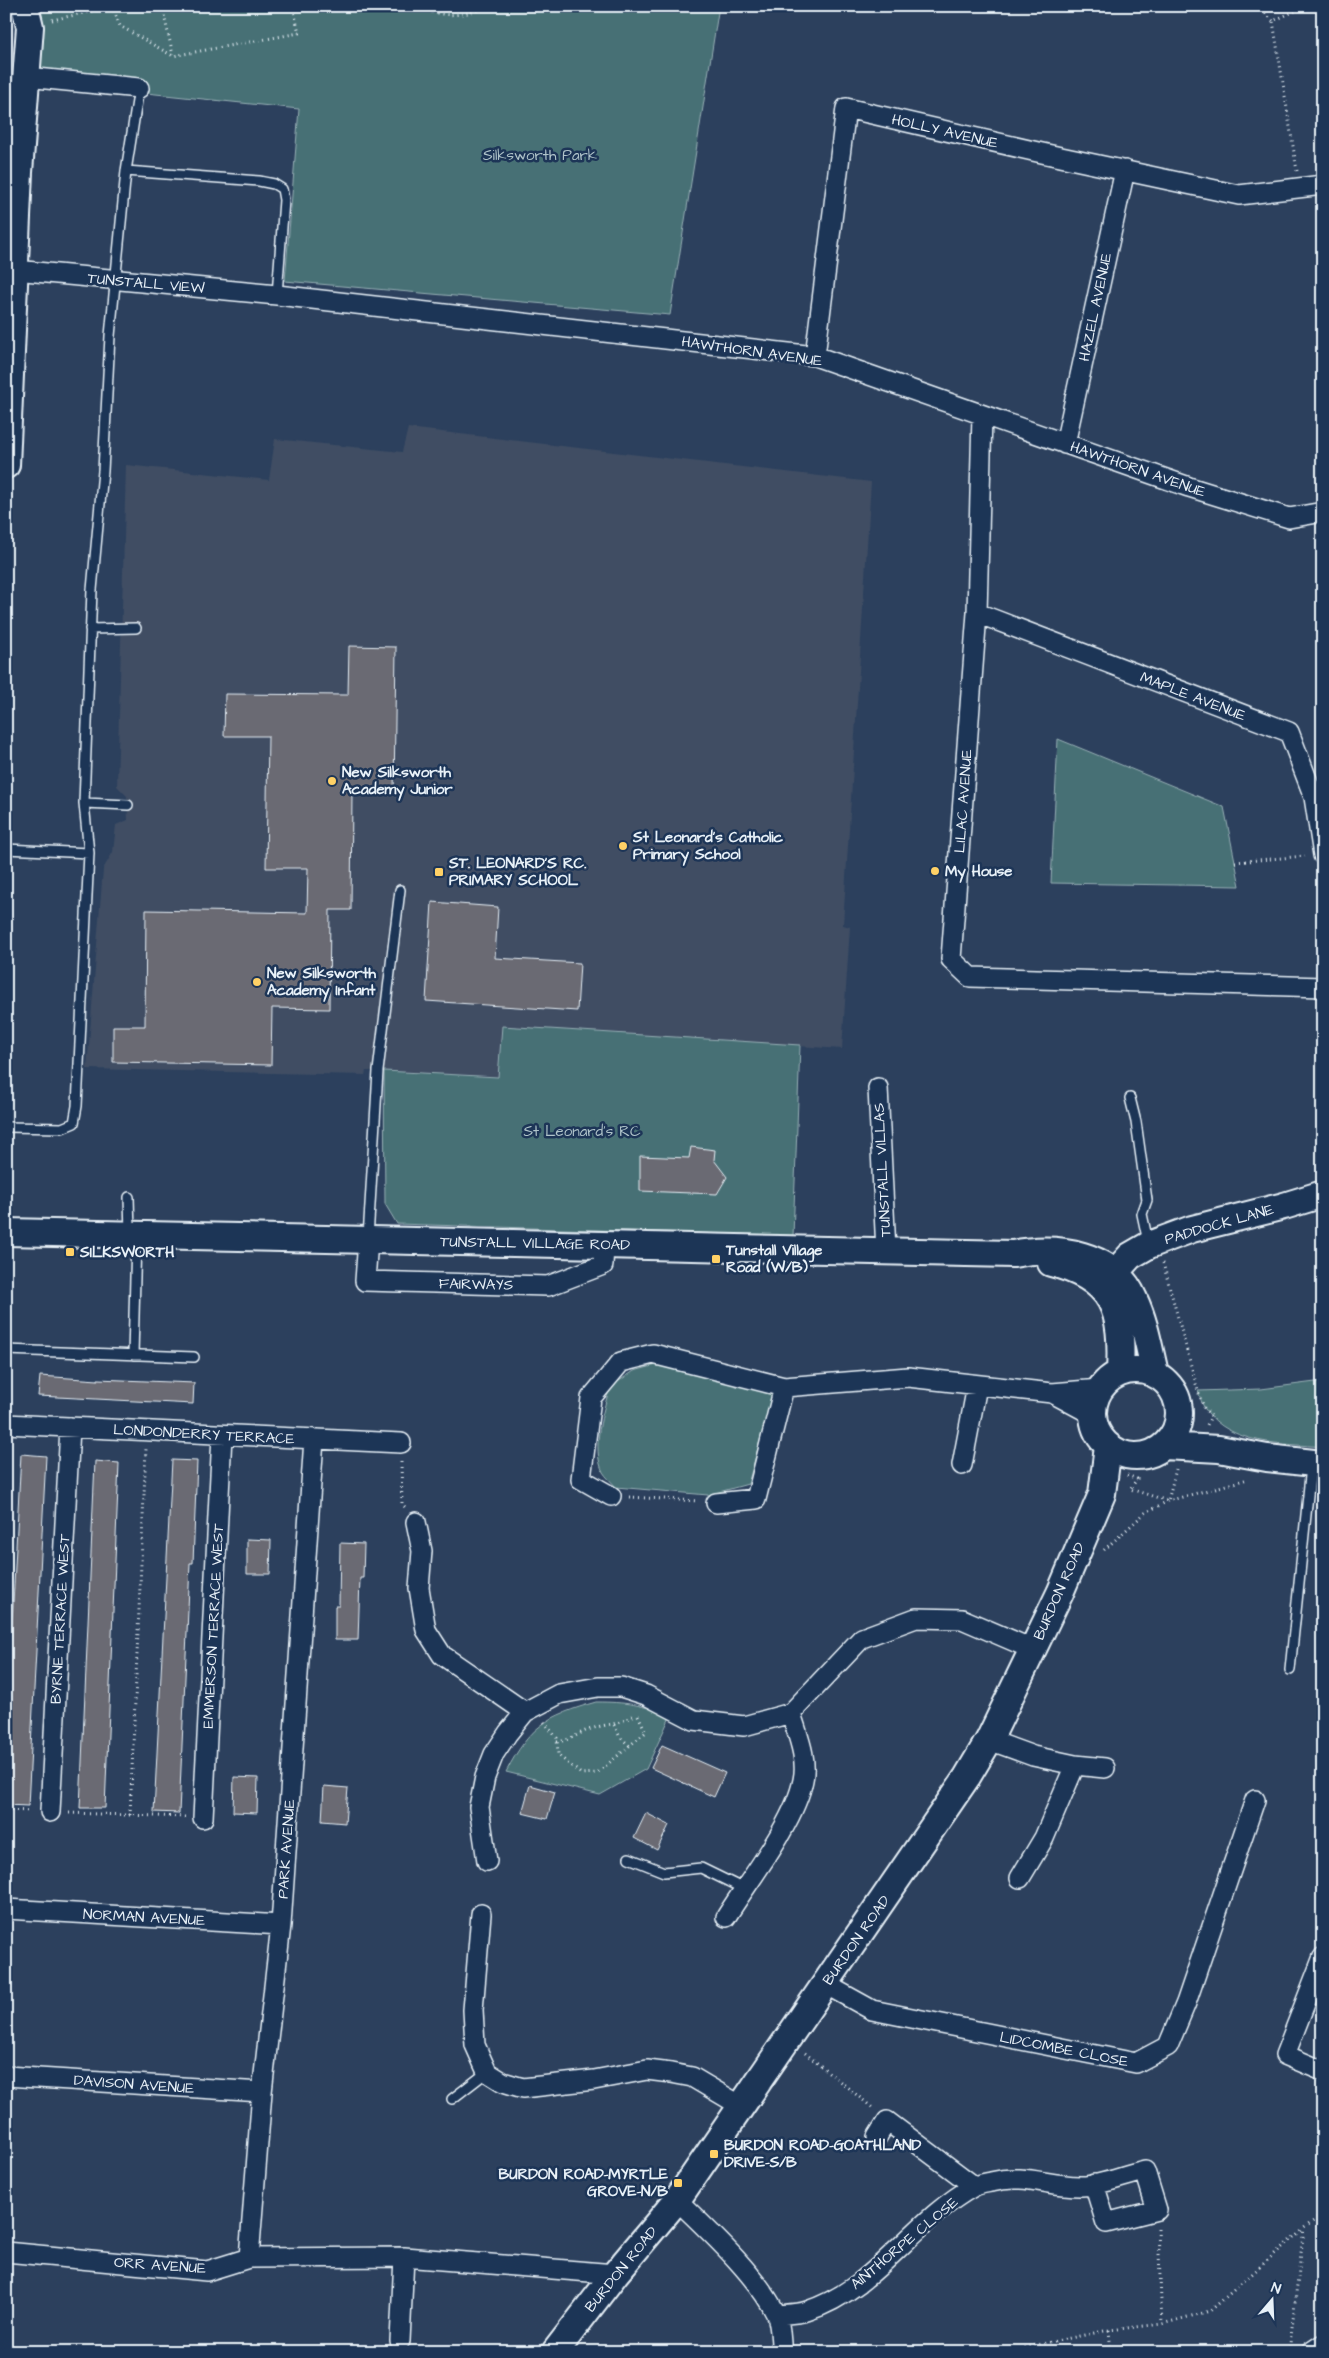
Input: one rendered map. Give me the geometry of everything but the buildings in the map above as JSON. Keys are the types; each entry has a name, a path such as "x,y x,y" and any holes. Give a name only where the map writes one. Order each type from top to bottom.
{"street":[{"path":"6,465 26,77 27,16"},
{"path":"26,77 139,88"},
{"name":"HOLLY AVENUE","path":"815,356 846,108 1239,194 1323,185"},
{"name":"HAZEL AVENUE","path":"1065,444 1125,170"},
{"name":"TUNSTALL VIEW","path":"15,270 277,295"},
{"name":"HAWTHORN AVENUE","path":"277,295 815,356 1189,487 1289,518 1323,512"},
{"name":"LILAC AVENUE","path":"982,415 977,613 951,958 970,978 1323,987"},
{"name":"MAPLE AVENUE","path":"977,613 1289,732 1314,797 1323,854"},
{"name":"TUNSTALL VILLAS","path":"878,1088 886,1251"},
{"name":"PADDOCK LANE","path":"1108,1281 1130,1256 1155,1243 1192,1229 1284,1206 1323,1194"},
{"name":"TUNSTALL VILLAGE ROAD","path":"6,1232 1014,1254 1045,1252 1083,1255 1100,1261 1108,1281 1111,1299 1116,1311 1121,1343 1120,1372"},
{"name":"FAIRWAYS","path":"368,1240 365,1281 548,1286 604,1265 604,1244"},
{"name":"TUNSTALL VILLAGE ROAD","path":"1108,1281 1134,1297 1145,1328 1155,1373"},
{"path":"611,1496 581,1479 591,1398 620,1362 653,1354 784,1388 908,1377 1052,1393 1100,1389"},
{"path":"1204,1443 1180,1412 1173,1390 1165,1380 1155,1373 1132,1369 1120,1372 1109,1379 1100,1389 1094,1401 1093,1414 1097,1432 1108,1446 1130,1456 1204,1443 1267,1458 1317,1463"},
{"path":"962,1464 977,1386"},
{"path":"716,1503 756,1499 784,1388"},
{"path":"1052,1393 1093,1414"},
{"path":"1153,1451 1179,1425 1180,1412"},
{"name":"LONDONDERRY TERRACE","path":"6,1424 401,1443"},
{"name":"BYRNE TERRACE WEST","path":"50,1812 70,1427"},
{"name":"EMMERSON TERRACE WEST","path":"203,1818 222,1434"},
{"name":"PARK AVENUE","path":"250,2258 262,2092 281,1925 314,1439"},
{"name":"BURDON ROAD","path":"555,2352 615,2274 677,2200 968,1777 989,1740 1060,1593 1102,1494 1108,1446"},
{"name":"BURDON ROAD","path":"1102,1494 1122,1473 1153,1451"},
{"path":"416,1522 422,1551 419,1588 426,1630 442,1655 529,1710"},
{"path":"487,1861 479,1807 485,1777 494,1754 508,1733 529,1710 559,1694 598,1687 621,1687 646,1695 694,1720 744,1726 791,1713 862,1638 916,1618 962,1619 1032,1649"},
{"path":"726,1917 790,1816 804,1779 802,1748 791,1713"},
{"path":"989,1740 1033,1756 1075,1765 1105,1768"},
{"path":"1020,1878 1044,1838 1075,1765"},
{"name":"LIDCOMBE CLOSE","path":"825,1984 872,2010 1136,2063 1168,2046 1186,2003 1256,1800"},
{"name":"NORMAN AVENUE","path":"6,1909 281,1925"},
{"path":"481,1914 473,2010 475,2045 487,2072 503,2082 524,2088 594,2080 647,2070 671,2073 692,2077 741,2106"},
{"path":"1323,1957 1285,2055 1323,2071"},
{"name":"DAVISON AVENUE","path":"6,2076 262,2092"},
{"path":"877,2137 887,2121"},
{"name":"AINTHORPE CLOSE","path":"887,2121 974,2186"},
{"name":"AINTHORPE CLOSE","path":"776,2315 805,2311 829,2302 852,2289 871,2275 927,2221 974,2186 998,2180 1022,2178 1082,2186 1145,2171 1157,2210"},
{"path":"1094,2184 1106,2223 1157,2210"},
{"path":"677,2200 729,2253 756,2285 776,2315 782,2352"},
{"name":"ORR AVENUE","path":"6,2252 207,2271 250,2258 404,2257 615,2274"},
{"path":"400,2341 404,2257"},
{"path":"1311,2352 1323,2344"}],"lane":[{"path":"6,1127 62,1128 74,1124 89,853 84,803 92,590 104,471 110,336 115,281 126,171 139,88"},
{"path":"126,171 259,181 274,184 282,190 284,200 277,295"},
{"path":"90,629 136,628"},
{"path":"84,803 128,806"},
{"path":"6,849 89,853"},
{"path":"368,1240 378,1071 400,890"},
{"path":"1130,1098 1136,1122 1147,1200 1142,1214 1155,1243"},
{"path":"129,1197 133,1235 133,1355"},
{"path":"6,1350 194,1357"},
{"path":"1290,1670 1317,1463"},
{"path":"629,1858 664,1872 701,1868 744,1889"},
{"path":"452,2099 487,2072"}],"path":[{"path":"27,16 113,6 120,26 173,56 299,33 293,6"},
{"path":"162,6 173,56"},
{"path":"418,6 436,13 451,15 466,14 487,6"},
{"path":"1258,6 1273,21 1295,188"},
{"path":"1273,21 1306,6"},
{"path":"1235,862 1323,854"},
{"path":"1155,1243 1164,1264 1198,1391 1204,1408 1212,1416 1204,1443 1190,1460 1177,1460 1175,1480 1168,1501"},
{"path":"130,1815 147,1431"},
{"path":"401,1443 402,1504 416,1522"},
{"path":"1122,1473 1137,1479 1130,1489 1168,1501"},
{"path":"1101,1553 1145,1513 1168,1501 1258,1476"},
{"path":"611,1496 716,1503"},
{"path":"558,1742 572,1740 591,1729 621,1723 636,1714 646,1695"},
{"path":"529,1710 557,1738 558,1755 581,1774 597,1773 646,1732 636,1714"},
{"path":"614,1725 620,1737 630,1746"},
{"path":"6,1810 203,1818"},
{"path":"787,2038 887,2121"},
{"path":"1157,2210 1162,2324"},
{"path":"1016,2352 1022,2348 1109,2330 1162,2324 1210,2312 1304,2228 1323,2214"},
{"path":"1289,2352 1304,2228"},
{"path":"1109,2330 1111,2352"}],"shaded area":[{"path":"408,428 871,482 843,925 850,927 842,1049 503,1026 498,1077 384,1071 366,1071 365,1075 87,1069 103,869 113,852 116,825 128,820 127,796 117,786 126,465 269,480 275,439 402,452"}],"green space":[{"name":"Silksworth Park","path":"27,6 719,6 670,315 285,281 299,109 146,93 31,73"},
{"path":"1058,739 1224,807 1240,886 1051,883"},
{"name":"St Leonard's RC","path":"502,1026 800,1045 793,1236 397,1224 385,1204 384,1071 498,1077"},
{"path":"660,1364 771,1389 772,1398 748,1484 708,1495 616,1487 604,1474 598,1452 598,1441 610,1387 634,1371"},
{"path":"1323,1381 1323,1447 1275,1443 1243,1436 1229,1430 1216,1421 1205,1409 1198,1391 1261,1389"},
{"path":"596,1702 634,1705 651,1709 670,1717 646,1769 600,1795 506,1772 523,1744 542,1725 565,1712"}],"place":[{"name":"New Silksworth Academy Junior","path":"332,781"},
{"name":"St Leonard's Catholic Primary School","path":"623,846"},
{"name":"My House","path":"935,871"},
{"name":"ST. LEONARD'S RC. PRIMARY SCHOOL","path":"439,872"},
{"name":"New Silksworth Academy Infant","path":"257,982"},
{"name":"SILKSWORTH","path":"70,1252"},
{"name":"Tunstall Village Road (W/B)","path":"716,1259"},
{"name":"BURDON ROAD-GOATHLAND DRIVE-S/B","path":"714,2154"},
{"name":"BURDON ROAD-MYRTLE GROVE-N/B","path":"678,2183"}]}
